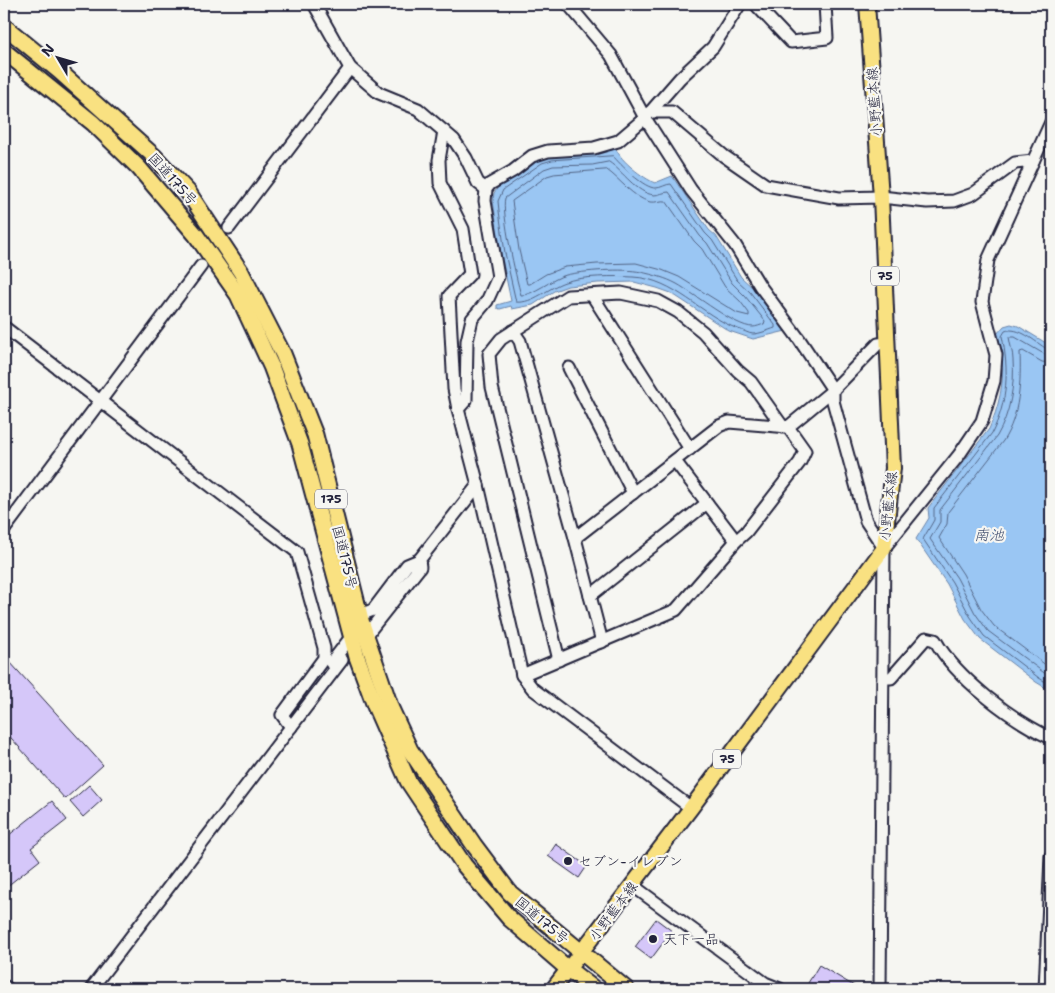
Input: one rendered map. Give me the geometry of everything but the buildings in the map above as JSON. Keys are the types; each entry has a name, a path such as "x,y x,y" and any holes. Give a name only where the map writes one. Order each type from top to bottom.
{"highway":[{"name":"国道175号","path":"4,26 59,71 154,156 188,192 222,235 283,354 315,435 367,616 350,658 375,706 408,780 464,865 509,918 594,989"},
{"name":"国道175号","path":"4,51 93,123 139,168 207,258 238,295 271,366 300,444 359,638 410,750 464,830 510,893 626,989"}],"main road":[{"name":"小野藍本線","path":"553,989 691,808 884,548 893,468 881,197 867,4"}],"street":[{"path":"314,4 350,68 379,92 418,109 444,131 454,140 466,158 478,183 486,189"},
{"path":"568,4 610,55 648,115 691,190 735,245 760,286 833,390 833,401 866,521 884,548 880,989"},
{"path":"458,409 466,400 467,341 472,319 487,301 498,277 484,201 486,189 490,184 513,172 532,156 548,151 594,148 618,141 648,115 680,78 713,47 740,4"},
{"path":"760,4 758,7 791,42 827,38 825,4"},
{"path":"222,235 259,178 264,182 350,68"},
{"path":"648,115 672,112 724,156 766,185 839,198 881,197 927,202 954,201 973,194 1016,163 1033,162"},
{"path":"884,548 959,455 982,421 994,381 996,355 982,302 988,260 1051,122"},
{"path":"444,131 439,160 440,183 463,229 470,274 449,296 454,390 522,674 533,689 691,808"},
{"path":"4,530 159,322 164,326 207,258"},
{"path":"522,674 559,660 676,610 746,532 805,451 751,382 738,371 703,332 678,312 658,301 621,293 568,296 501,339 489,354 492,387 559,660"},
{"path":"592,295 690,449"},
{"path":"4,327 297,552 324,648 324,658 282,715 291,727"},
{"path":"512,331 520,341 602,642"},
{"path":"575,538 719,426 729,422 786,427 833,390 878,344 888,343"},
{"path":"569,368 633,493"},
{"path":"675,461 736,541"},
{"path":"367,616 407,566 420,560 478,485"},
{"path":"590,596 707,503"},
{"path":"91,989 291,727 294,711 359,638 371,629 420,567 420,560"},
{"path":"884,678 890,678 926,638 935,640 942,653 953,666 996,704 1040,733 1051,738"},
{"path":"291,727 298,725 350,658"},
{"path":"1045,989 1051,856"},
{"path":"632,885 765,982 780,989"},
{"path":"4,986 8,989"}],"water":[{"path":"616,149 633,169 655,183 672,176 709,230 716,236 741,277 753,288 786,331 753,339 729,331 671,293 634,282 568,286 554,291 533,305 512,309 511,306 497,308 497,305 511,301 501,254 493,201 494,193 499,186 540,158 552,155 591,154"},
{"name":"南池","path":"1011,324 1018,326 1051,346 1051,691 1036,682 980,639 965,619 947,584 916,539 929,518 928,508 989,429 1002,386 1002,356 996,335 1004,326"}],"place":[{"name":"セブン-イレブン","path":"568,861"},
{"name":"天下一品","path":"653,939"}]}
